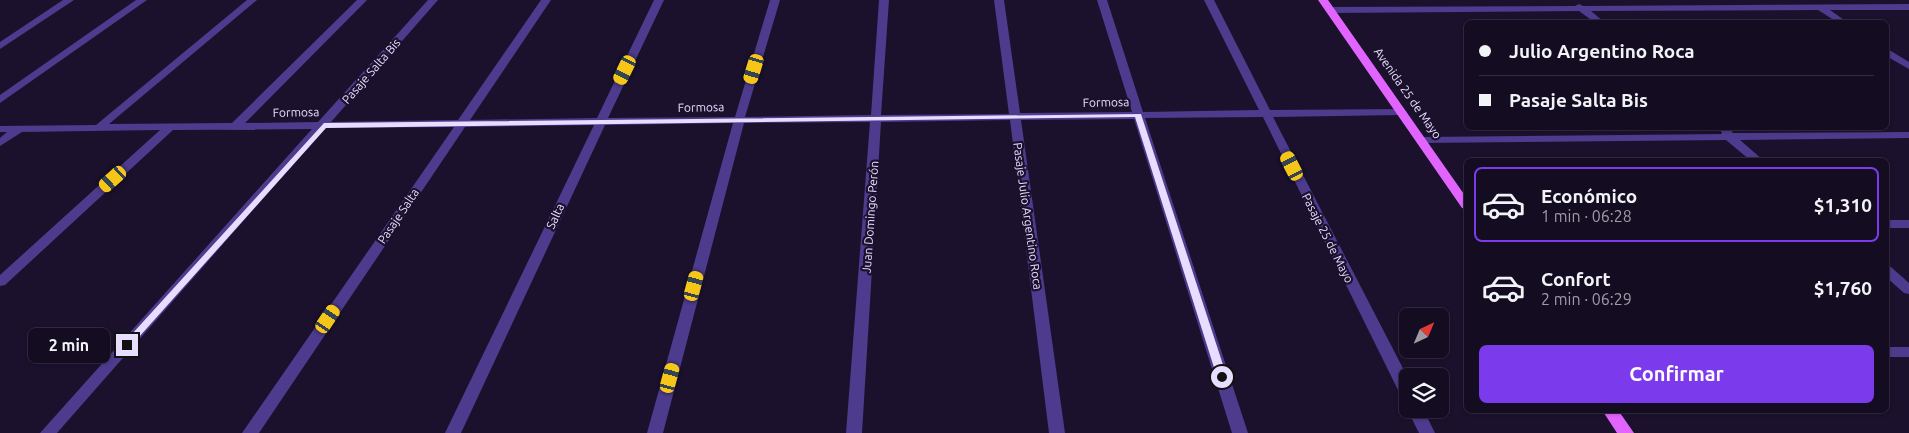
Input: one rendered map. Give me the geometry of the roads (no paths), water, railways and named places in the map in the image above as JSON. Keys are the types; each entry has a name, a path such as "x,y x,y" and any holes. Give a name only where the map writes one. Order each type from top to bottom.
{"main road":[{"name":"Avenida 25 de Mayo","path":"1323,0 1464,202"},
{"path":"1612,413 1626,433"}],"street":[{"path":"0,46 69,0"},
{"path":"0,100 142,0"},
{"path":"98,129 252,0"},
{"path":"234,127 362,0"},
{"name":"Pasaje Salta Bis","path":"48,433 324,126 433,0"},
{"name":"Pasaje Salta","path":"250,433 546,0"},
{"name":"Salta","path":"453,433 659,0"},
{"path":"655,433 739,120 774,0"},
{"name":"Juan Domingo Perón","path":"854,433 884,0"},
{"name":"Pasaje Julio Argentino Roca","path":"999,0 1057,433"},
{"path":"1102,0 1240,433"},
{"name":"Pasaje 25 de Mayo","path":"1209,0 1399,376"},
{"path":"1572,0 1596,20"},
{"path":"1330,10 1819,4 1909,6"},
{"path":"1819,4 1840,20"},
{"path":"1889,53 1907,65"},
{"path":"1889,64 1907,65"},
{"name":"Formosa","path":"0,129 1402,112"},
{"path":"0,282 170,128"},
{"path":"0,143 19,129"},
{"path":"1727,132 1755,158"},
{"path":"1421,140 1727,132 1909,135"},
{"path":"1889,224 1909,224"},
{"path":"1889,273 1909,290"},
{"path":"1889,352 1909,352"},
{"path":"1420,418 1427,433"}]}
